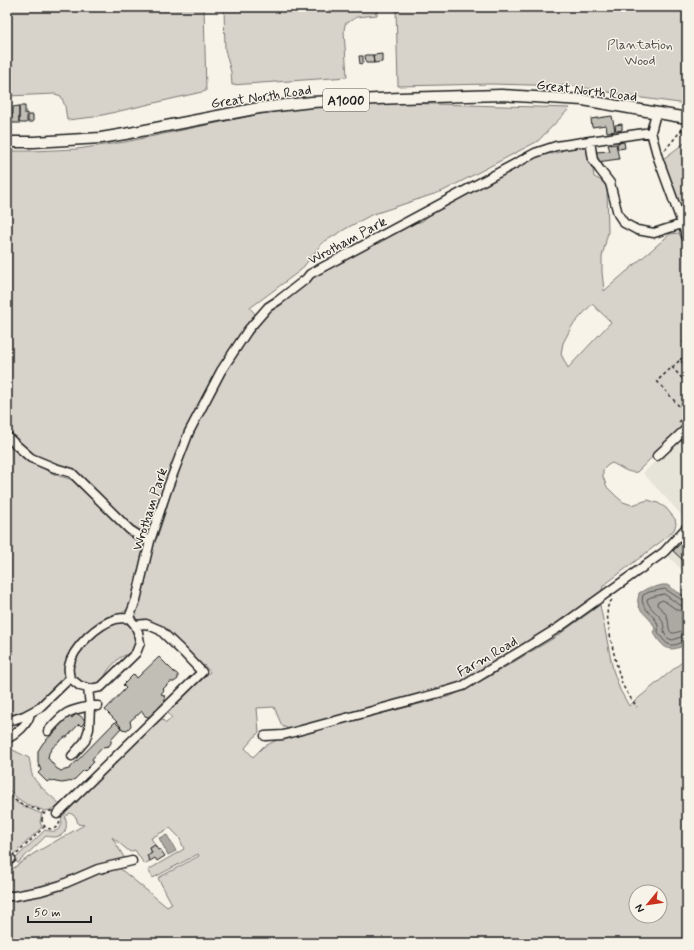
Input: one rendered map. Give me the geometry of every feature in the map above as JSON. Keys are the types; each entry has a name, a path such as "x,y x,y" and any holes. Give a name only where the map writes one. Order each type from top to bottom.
{"main road":[{"name":"Great North Road","path":"7,142 100,138 259,108 312,102 501,95 583,100 656,113 686,122"}],"lane":[{"path":"656,113 651,132 658,158 687,237"},
{"name":"Wrotham Park","path":"129,618 136,600 150,540 189,432 222,371 248,330 268,307 306,279 310,274 535,154 556,146 651,132"},
{"path":"590,141 593,160 610,183 618,214 624,223 638,230 654,233 682,224"},
{"path":"657,456 687,428"},
{"path":"7,436 31,458 72,474 130,530 141,537 150,540"},
{"name":"Farm Road","path":"265,736 283,735 463,686 558,628 664,552 687,527"},
{"path":"129,618 135,625 140,643 136,653 101,686 90,689 80,686 70,678 69,665 74,654 90,634 116,619 129,618"},
{"path":"57,814 202,672 160,630 146,624 135,625"},
{"path":"7,722 30,714 39,708 70,678"},
{"path":"72,756 85,740 89,729 94,706 88,688"},
{"path":"48,731 68,712 78,708 94,706"},
{"path":"7,740 20,730 30,714"},
{"path":"7,896 48,889 98,869 132,861"}],"path":[{"path":"658,158 686,122"},
{"path":"683,341 687,346"},
{"path":"687,353 657,381 679,406 687,399"},
{"path":"680,360 687,368"},
{"path":"672,367 687,384"},
{"path":"679,422 687,415"},
{"path":"612,600 608,606 608,620 618,670 623,686 637,707"},
{"path":"7,791 25,806 41,811 44,814"},
{"path":"49,811 57,814 60,819 60,823 56,828 50,830 44,827 42,822 42,816 44,814 49,811"},
{"path":"9,858 44,827"}],"shaded area":[{"path":"687,432 687,521 643,473"},
{"path":"687,526 687,575 664,552"}],"green space":[{"path":"7,7 204,7 206,91 94,117 67,120 65,106 61,96 55,94 7,96"},
{"path":"224,7 377,7 377,15 357,17 345,24 344,31 347,77 232,85 231,72 225,50"},
{"name":"Plantation Wood","path":"396,7 687,7 687,104 574,86 490,84 398,86"},
{"path":"400,103 570,108 538,141 443,191 371,215 322,243 301,270 250,308 257,316 216,373 151,529 148,531 137,531 129,527 72,468 63,468 32,455 7,432 7,415 10,412 7,414 7,151 77,149 125,142 260,114 313,106"},
{"path":"687,141 687,227 663,159"},
{"path":"586,146 589,148 594,177 602,181 607,188 608,232 602,257 604,291 670,234 679,233 687,251 687,423 637,472 628,471 612,463 603,470 603,477 607,487 623,502 632,505 648,500 658,503 666,508 675,519 676,524 674,530 603,586 601,595 509,655 456,685 297,730 282,726 274,707 257,708 259,732 245,748 253,757 263,747 277,740 451,696 490,676 554,638 600,605 613,670 620,690 629,706 687,658 687,943 7,943 7,873 33,854 84,825 78,824 76,817 70,813 65,817 66,827 63,834 56,837 46,836 18,863 14,860 45,830 53,831 59,829 62,823 61,815 161,718 166,723 172,718 167,712 210,672 204,665 201,668 148,622 137,620 134,612 153,543 157,538 167,507 166,500 183,453 222,373 246,340 257,328 260,319 272,307 315,275 412,222 422,221 430,213 517,166 546,153 553,154 562,151 566,147","holes":["592,304 611,322 568,368 561,354 563,343 572,326","170,828 179,837 184,849 148,870 153,878 198,854 199,856 158,878 172,904 167,907 118,867 102,874 125,859 112,837 130,852 135,850 144,864 150,861 147,856 152,853 150,848 155,845 151,838"]},
{"path":"7,440 22,455 40,467 56,475 73,480 83,487 141,545 144,550 138,586 129,608 118,616 102,623 66,667 63,679 59,686 42,703 20,715 7,718"},
{"path":"117,622 130,626 134,631 137,643 132,652 119,658 109,669 99,686 81,683 75,676 73,670 75,658 83,646 93,637"},
{"path":"7,747 29,758 33,777 43,789 63,807 57,811 45,811 26,804 17,798 7,788"},
{"path":"7,792 17,803 42,814 40,822 42,827 12,856 7,852"}],"water":[{"path":"667,585 687,598 687,644 675,649 667,648 660,642 653,632 655,629 651,621 641,610 638,602 639,593 648,588"},
{"path":"167,835 176,851 168,855 159,838"}],"building":[{"path":"382,54 382,62 374,63 373,55"},
{"path":"365,55 373,55 374,63 366,63"},
{"path":"359,56 363,56 363,63 360,64"},
{"path":"19,106 19,123 11,123 13,107"},
{"path":"19,106 25,106 27,123 19,123"},
{"path":"28,115 33,115 33,122 28,122"},
{"path":"612,116 615,131 607,132 606,125 592,127 591,119"},
{"path":"622,124 622,130 616,131 615,125"},
{"path":"624,142 625,148 618,149 617,143"},
{"path":"616,144 619,159 597,162 595,152 610,151 608,145"},
{"path":"687,537 687,564 673,551"},
{"path":"159,657 178,675 178,679 174,682 170,682 163,689 164,690 161,694 164,695 165,703 151,716 145,716 142,711 130,721 131,726 127,730 122,729 105,710 126,688 123,685 134,674 137,678"},
{"path":"77,713 86,721 81,726 79,724 67,737 53,747 49,753 48,758 56,768 61,771 69,769 115,722 121,728 111,739 109,746 103,747 92,759 94,762 75,779 62,783 50,780 47,782 38,773 41,770 38,763 38,751 43,743 58,729 56,728 69,716 72,718"},
{"path":"155,845 165,856 157,861 155,858 150,861 147,856 152,853 150,848"}]}
